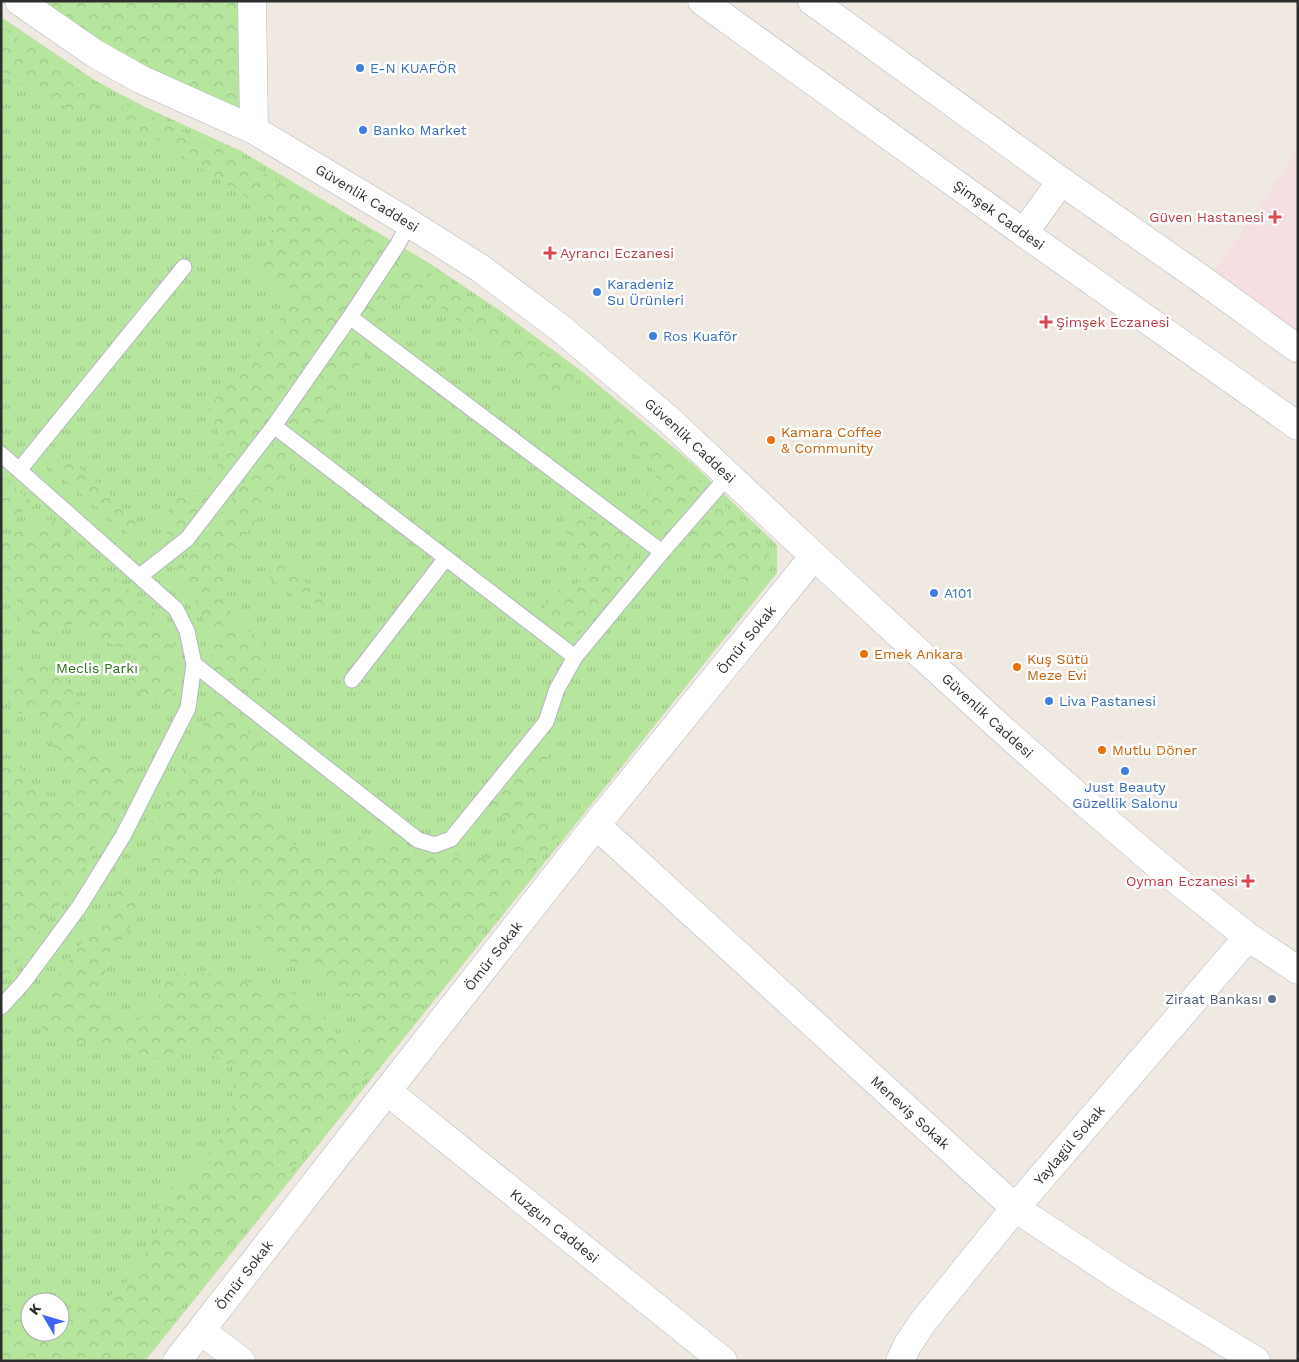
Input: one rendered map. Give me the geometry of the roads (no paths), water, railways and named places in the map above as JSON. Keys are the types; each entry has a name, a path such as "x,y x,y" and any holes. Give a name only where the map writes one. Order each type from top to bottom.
{"street":[{"name":"Güvenlik Caddesi","path":"19,1 94,53 140,79 254,130 410,223 480,268 558,327 668,419 1053,775 1248,937 1298,970"},
{"path":"252,1 254,130"},
{"name":"Şimşek Caddesi","path":"702,1 1024,233 1298,426"},
{"path":"812,1 1298,349"},
{"path":"1024,233 1061,180"},
{"name":"Ömür Sokak","path":"178,1361 596,825 814,556"},
{"name":"Meneviş Sokak","path":"596,825 1016,1208 1124,1280 1256,1361"},
{"name":"Yaylagül Sokak","path":"900,1361 922,1323 1016,1208 1248,937"},
{"name":"Kuzgun Caddesi","path":"387,1091 723,1361"},
{"path":"201,1331 241,1361"}],"lane":[{"path":"140,576 187,539 274,426 350,316 410,223"},
{"path":"20,470 184,267"},
{"path":"350,316 662,552"},
{"path":"274,426 575,657"},
{"path":"1,454 176,609 187,631 194,664 188,708 123,836 79,907 23,983 1,1007"},
{"path":"194,664 418,840 435,845 451,839 546,722 557,689 575,657 728,476"},
{"path":"352,680 446,558"}],"place":[{"name":"E-N KUAFÖR","path":"360,68"},
{"name":"Banko Market","path":"363,130"},
{"name":"Güven Hastanesi","path":"1275,217"},
{"name":"Ayrancı Eczanesi","path":"550,253"},
{"name":"Karadeniz Su Ürünleri","path":"597,292"},
{"name":"Şimşek Eczanesi","path":"1046,322"},
{"name":"Ros Kuaför","path":"653,336"},
{"name":"Kamara Coffee & Community","path":"771,440"},
{"name":"A101","path":"934,593"},
{"name":"Emek Ankara","path":"864,654"},
{"name":"Kuş Sütü Meze Evi","path":"1017,667"},
{"name":"Liva Pastanesi","path":"1049,701"},
{"name":"Mutlu Döner","path":"1102,750"},
{"name":"Just Beauty Güzellik Salonu","path":"1125,771"},
{"name":"Oyman Eczanesi","path":"1248,881"},
{"name":"Ziraat Bankası","path":"1272,999"}],"park label":[{"name":"Meclis Parkı","path":"97,668"}]}
